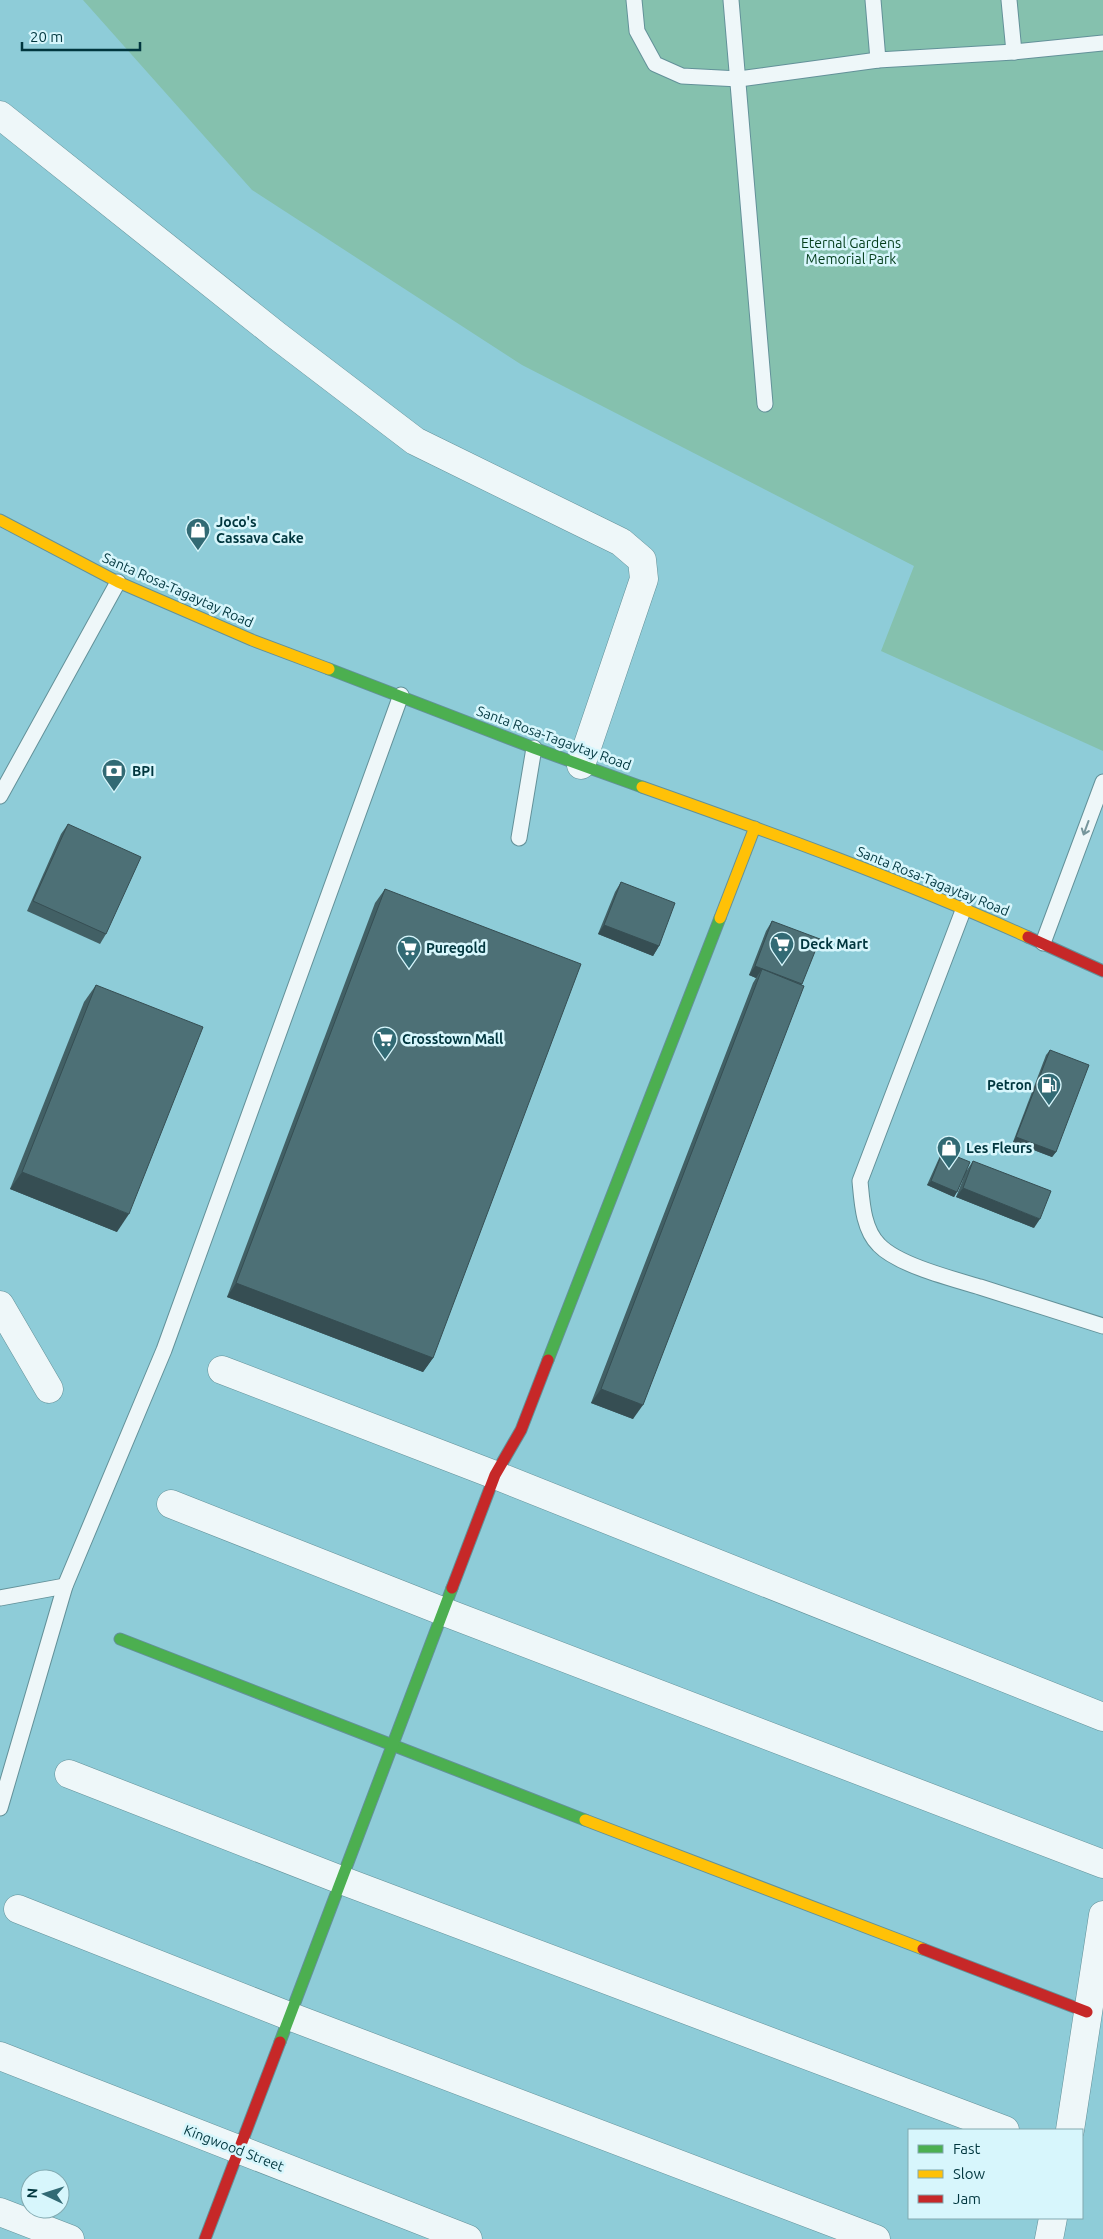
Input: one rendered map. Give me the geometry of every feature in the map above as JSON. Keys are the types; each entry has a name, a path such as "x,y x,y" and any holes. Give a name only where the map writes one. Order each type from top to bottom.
{"street":[{"path":"0,115 276,336 415,441 621,542 642,560 644,579 582,766"},
{"name":"Santa Rosa-Tagaytay Road","path":"0,520 118,582 252,640 582,766 755,827 964,908 1103,971"},
{"path":"205,2239 494,1475 521,1430 755,827"},
{"path":"0,1305 49,1389"},
{"path":"222,1370 494,1475 1103,1717"},
{"path":"171,1504 442,1611 1103,1864"},
{"path":"120,1639 392,1746 1088,2012"},
{"path":"69,1774 340,1880 1002,2129"},
{"path":"18,1909 289,2016 876,2239"},
{"path":"1070,2129 1103,1915"},
{"name":"Kingwood Street","path":"0,2056 468,2239"},
{"path":"0,2212 70,2239"},
{"path":"1049,2239 1053,2219"}],"lane":[{"path":"634,0 638,31 655,64 682,76 740,79 878,60 1014,52 1103,43"},
{"path":"731,0 740,79 765,404"},
{"path":"873,0 878,60"},
{"path":"1009,0 1014,52"},
{"path":"0,796 118,582"},
{"path":"0,1808 65,1586 164,1350 400,695"},
{"path":"519,838 534,748"},
{"path":"1043,943 1103,782"},
{"path":"964,908 860,1181 862,1202 871,1234 880,1246 893,1255 931,1272 1103,1326"},
{"path":"0,1598 65,1586"}],"green space":[{"name":"Eternal Gardens Memorial Park","path":"83,0 1103,0 1103,751 881,651 914,566 522,365 252,190"}],"building":[{"path":"68,824 141,857 106,934 33,901"},
{"path":"621,882 675,903 659,946 604,925"},
{"path":"385,889 581,964 433,1358 236,1283"},
{"path":"772,921 820,939 802,984 755,966"},
{"path":"762,969 804,986 643,1405 601,1389"},
{"path":"96,985 203,1027 129,1214 22,1172"},
{"name":"Petron","path":"1050,1050 1089,1065 1056,1152 1016,1137"},
{"path":"943,1151 970,1162 957,1192 931,1181"},
{"path":"973,1161 1051,1191 1040,1219 963,1188"}],"traffic: fast":[{"path":"329,669 534,748 642,787"},
{"path":"548,1360 720,918"},
{"path":"280,2042 452,1588"},
{"path":"120,1639 585,1820"}],"traffic: slow":[{"path":"0,520 118,582 252,640 329,669"},
{"path":"642,787 885,877 1028,937"},
{"path":"720,918 755,827"},
{"path":"585,1820 923,1949"}],"traffic: jam":[{"path":"1028,937 1103,971"},
{"path":"452,1588 495,1475 521,1430 548,1360"},
{"path":"923,1949 1087,2012"},
{"path":"205,2239 280,2042"}],"place":[{"name":"Joco's Cassava Cake","path":"198,551"},
{"name":"BPI","path":"114,792"},
{"name":"Deck Mart","path":"782,965"},
{"name":"Puregold","path":"409,969"},
{"name":"Crosstown Mall","path":"385,1060"},
{"name":"Petron","path":"1049,1106"},
{"name":"Les Fleurs","path":"949,1169"}]}
